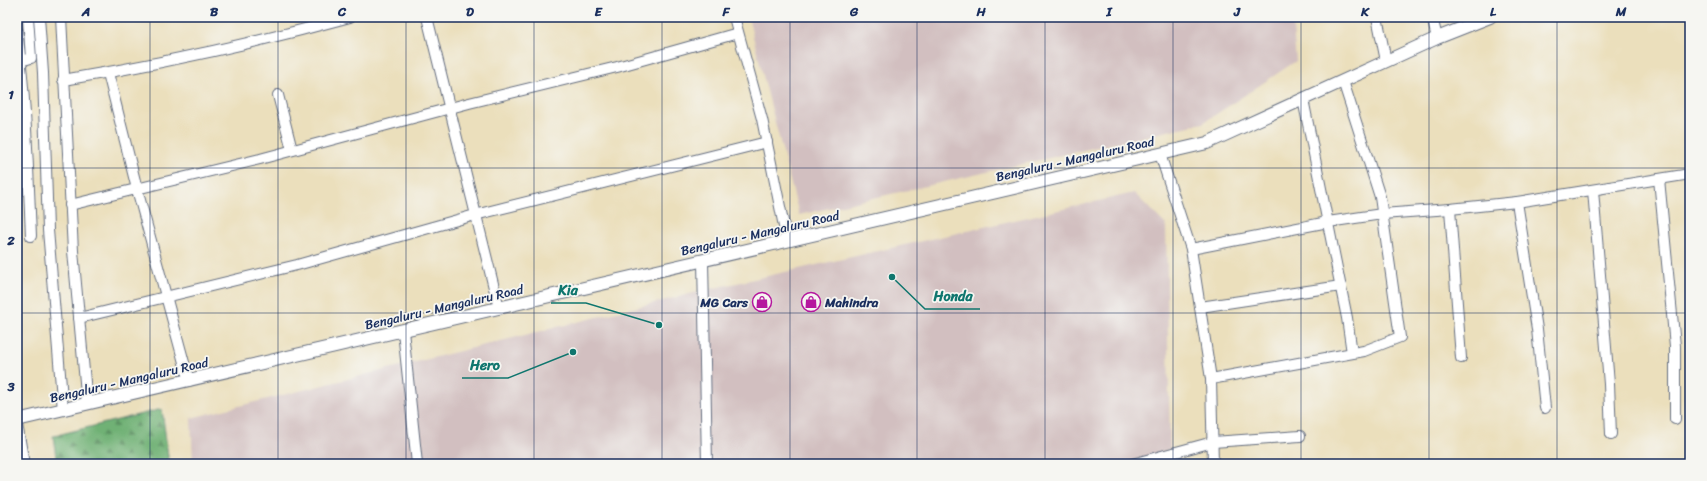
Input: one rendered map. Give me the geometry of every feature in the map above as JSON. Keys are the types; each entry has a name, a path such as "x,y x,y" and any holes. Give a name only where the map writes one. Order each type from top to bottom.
{"street":[{"path":"19,62 31,58 28,17"},
{"path":"39,17 43,73 48,230 63,410"},
{"path":"61,17 70,205 87,404"},
{"path":"63,80 284,36 350,17"},
{"path":"427,17 499,308"},
{"path":"734,17 762,120 787,241"},
{"path":"1377,17 1386,61"},
{"path":"1432,17 1437,38"},
{"name":"Bengaluru - Mangaluru Road","path":"17,420 1207,143 1437,38 1490,17"},
{"path":"17,31 22,143 31,236"},
{"path":"70,205 292,150 449,108 617,67 738,33"},
{"path":"108,72 137,189 189,381"},
{"path":"1211,378 1352,353 1398,338 1400,335 1380,197 1343,81"},
{"path":"278,95 292,150"},
{"path":"1303,99 1341,286 1352,353"},
{"path":"79,318 297,265 475,215 766,142"},
{"path":"1160,154 1191,249 1211,378 1214,464"},
{"path":"1191,249 1328,222 1382,214 1517,202 1690,174"},
{"path":"1659,179 1675,346 1675,419"},
{"path":"1593,190 1609,384 1611,434"},
{"path":"1517,202 1537,328 1545,408"},
{"path":"1450,209 1461,358"},
{"path":"703,261 707,464"},
{"path":"1200,307 1341,286"},
{"path":"403,331 417,464"},
{"path":"17,424 24,464"},
{"path":"1132,464 1213,442 1300,436"}],"shaded area":[{"path":"748,17 1292,17 1296,61 1203,123 799,215"},
{"path":"1134,193 1166,225 1170,449 1141,464 193,464 191,418 706,290"}],"green space":[{"path":"162,409 169,464 57,464 53,436"}],"place":[{"name":"Honda","path":"892,277"},
{"name":"MG Cars","path":"762,302"},
{"name":"Mahindra","path":"811,302"},
{"name":"Kia","path":"659,325"},
{"name":"Hero","path":"573,352"}]}
